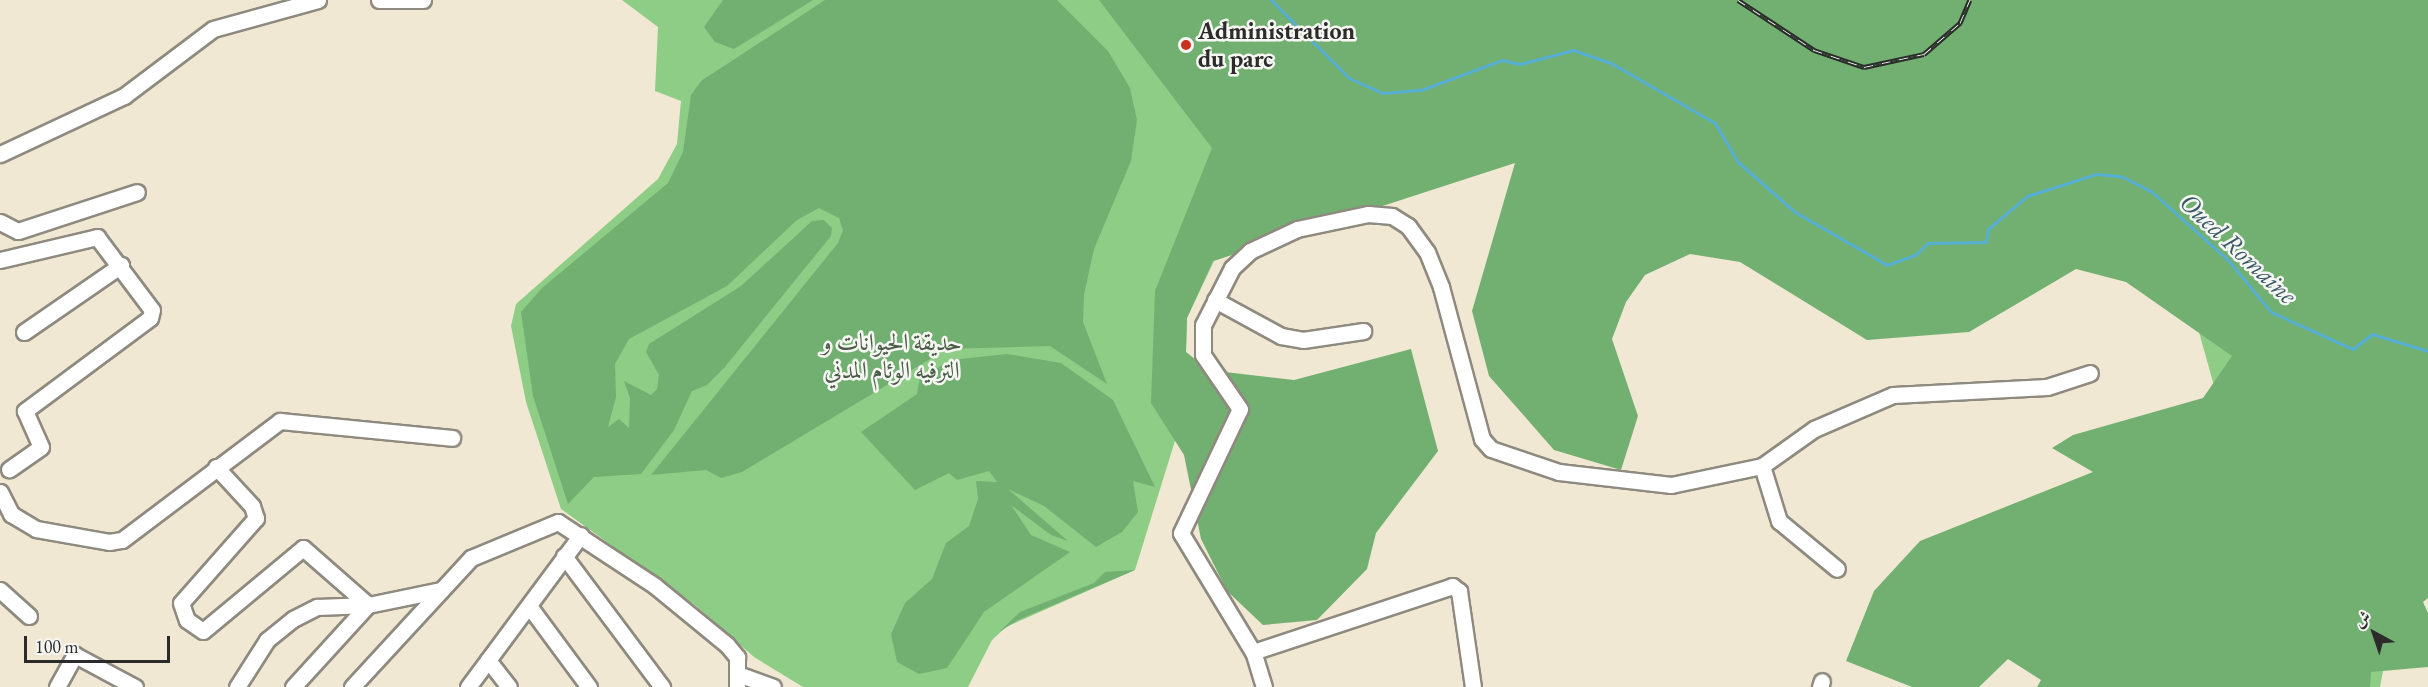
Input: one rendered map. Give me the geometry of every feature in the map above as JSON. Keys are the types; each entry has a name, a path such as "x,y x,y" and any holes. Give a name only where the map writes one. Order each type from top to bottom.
{"street":[{"path":"0,154 124,96 213,29 318,0"},
{"path":"379,0 423,0"},
{"path":"0,222 18,231 137,192"},
{"path":"1264,687 1252,652 1182,533 1240,409 1203,355 1203,325 1232,268 1250,251 1297,229 1368,214 1392,216 1408,226 1427,252 1482,439 1491,449 1560,472 1663,485 1762,466 1814,429 1893,395 2046,387 2090,373"},
{"path":"0,260 97,237 152,310 150,318 25,411 41,447 9,469"},
{"path":"24,332 121,266"},
{"path":"1215,300 1281,336 1303,340 1364,331"},
{"path":"0,492 11,514 36,529 109,542 122,540 280,421 452,438"},
{"path":"1762,466 1779,521 1837,569"},
{"path":"216,467 252,506 256,519 181,603 187,620 202,631 303,548 368,604"},
{"path":"352,687 471,558 558,522 580,535 727,645 737,657 738,680 772,687"},
{"path":"468,687 580,535"},
{"path":"564,556 662,687"},
{"path":"1252,652 1452,586 1459,591 1473,687"},
{"path":"0,590 29,616"},
{"path":"237,687 267,640 293,619 317,607 368,604 441,590"},
{"path":"292,687 368,604"},
{"path":"529,606 589,687"},
{"path":"57,687 75,655 135,687"},
{"path":"488,660 508,687"}],"green space":[{"name":"حديقة الحيوانات و الترفيه الوئام المدني","path":"622,0 2335,0 2400,582 2380,687 2137,687 2254,529 2156,178 1569,157 1491,165 1214,261 1187,318 1186,352 1208,370 1187,402 1135,570 1006,627 992,640 968,687 803,687 754,657 696,606 561,509 526,402 511,326 516,304 658,179 677,144 681,101 655,91 658,27"},
{"path":"723,0 813,0 734,49 715,42 704,27"},
{"path":"825,0 1057,0 1108,51 1130,88 1137,120 1131,161 1094,249 1084,295 1083,322 1107,384 1050,346 947,349 742,472 721,478 706,470 651,475 838,243 843,230 839,218 819,208 797,220 727,286 629,339 615,364 616,397 608,427 619,419 629,428 630,398 624,381 651,395 657,389 659,375 646,352 649,344 741,286 812,221 824,220 832,228 831,236 724,368 707,385 692,391 674,430 641,474 594,477 568,504 533,396 521,312 542,288 668,183 683,152 691,95 701,81"},
{"path":"1099,0 2428,0 2428,598 2423,602 2428,613 2428,667 2371,672 2370,687 2037,687 2041,680 2008,659 1979,687 1912,687 1846,661 1874,591 1920,541 2093,472 2052,448 2073,435 2203,398 2232,356 2126,282 2076,269 1969,332 1867,340 1740,262 1690,254 1645,275 1626,302 1612,339 1638,416 1621,470 1554,450 1489,376 1472,311 1515,163 1213,261 1187,318 1186,352 1208,370 1294,380 1411,349 1438,451 1376,533 1367,569 1317,620 1263,625 1227,591 1201,539 1184,455 1151,403 1155,291 1212,148"},
{"path":"1007,354 1061,363 1113,400 1155,487 1133,481 1138,512 1122,532 1096,547 1044,506 1008,489 1068,541 1051,535 1011,505 1031,535 1070,552 984,612 947,668 919,674 897,662 891,634 905,603 932,579 946,543 969,526 978,499 976,481 997,482 989,471 957,480 949,473 915,490 861,432 917,394 920,378 951,360"},
{"path":"1135,570 1018,620 999,632 1020,612 1094,583 1105,572"}],"waterway":[{"name":"Oued Romaine","path":"1271,0 1349,78 1383,93 1421,90 1502,60 1520,64 1573,50 1611,63 1715,123 1738,162 1795,212 1887,265 1915,255 1928,243 1986,242 1988,229 2027,196 2096,174 2121,176 2152,192 2228,260 2271,312 2353,349 2372,334 2428,351"}],"railway":[{"path":"1738,0 1814,50 1864,67 1924,54 1960,23 1970,0"}],"place":[{"name":"Administration du parc","path":"1186,45"}]}
